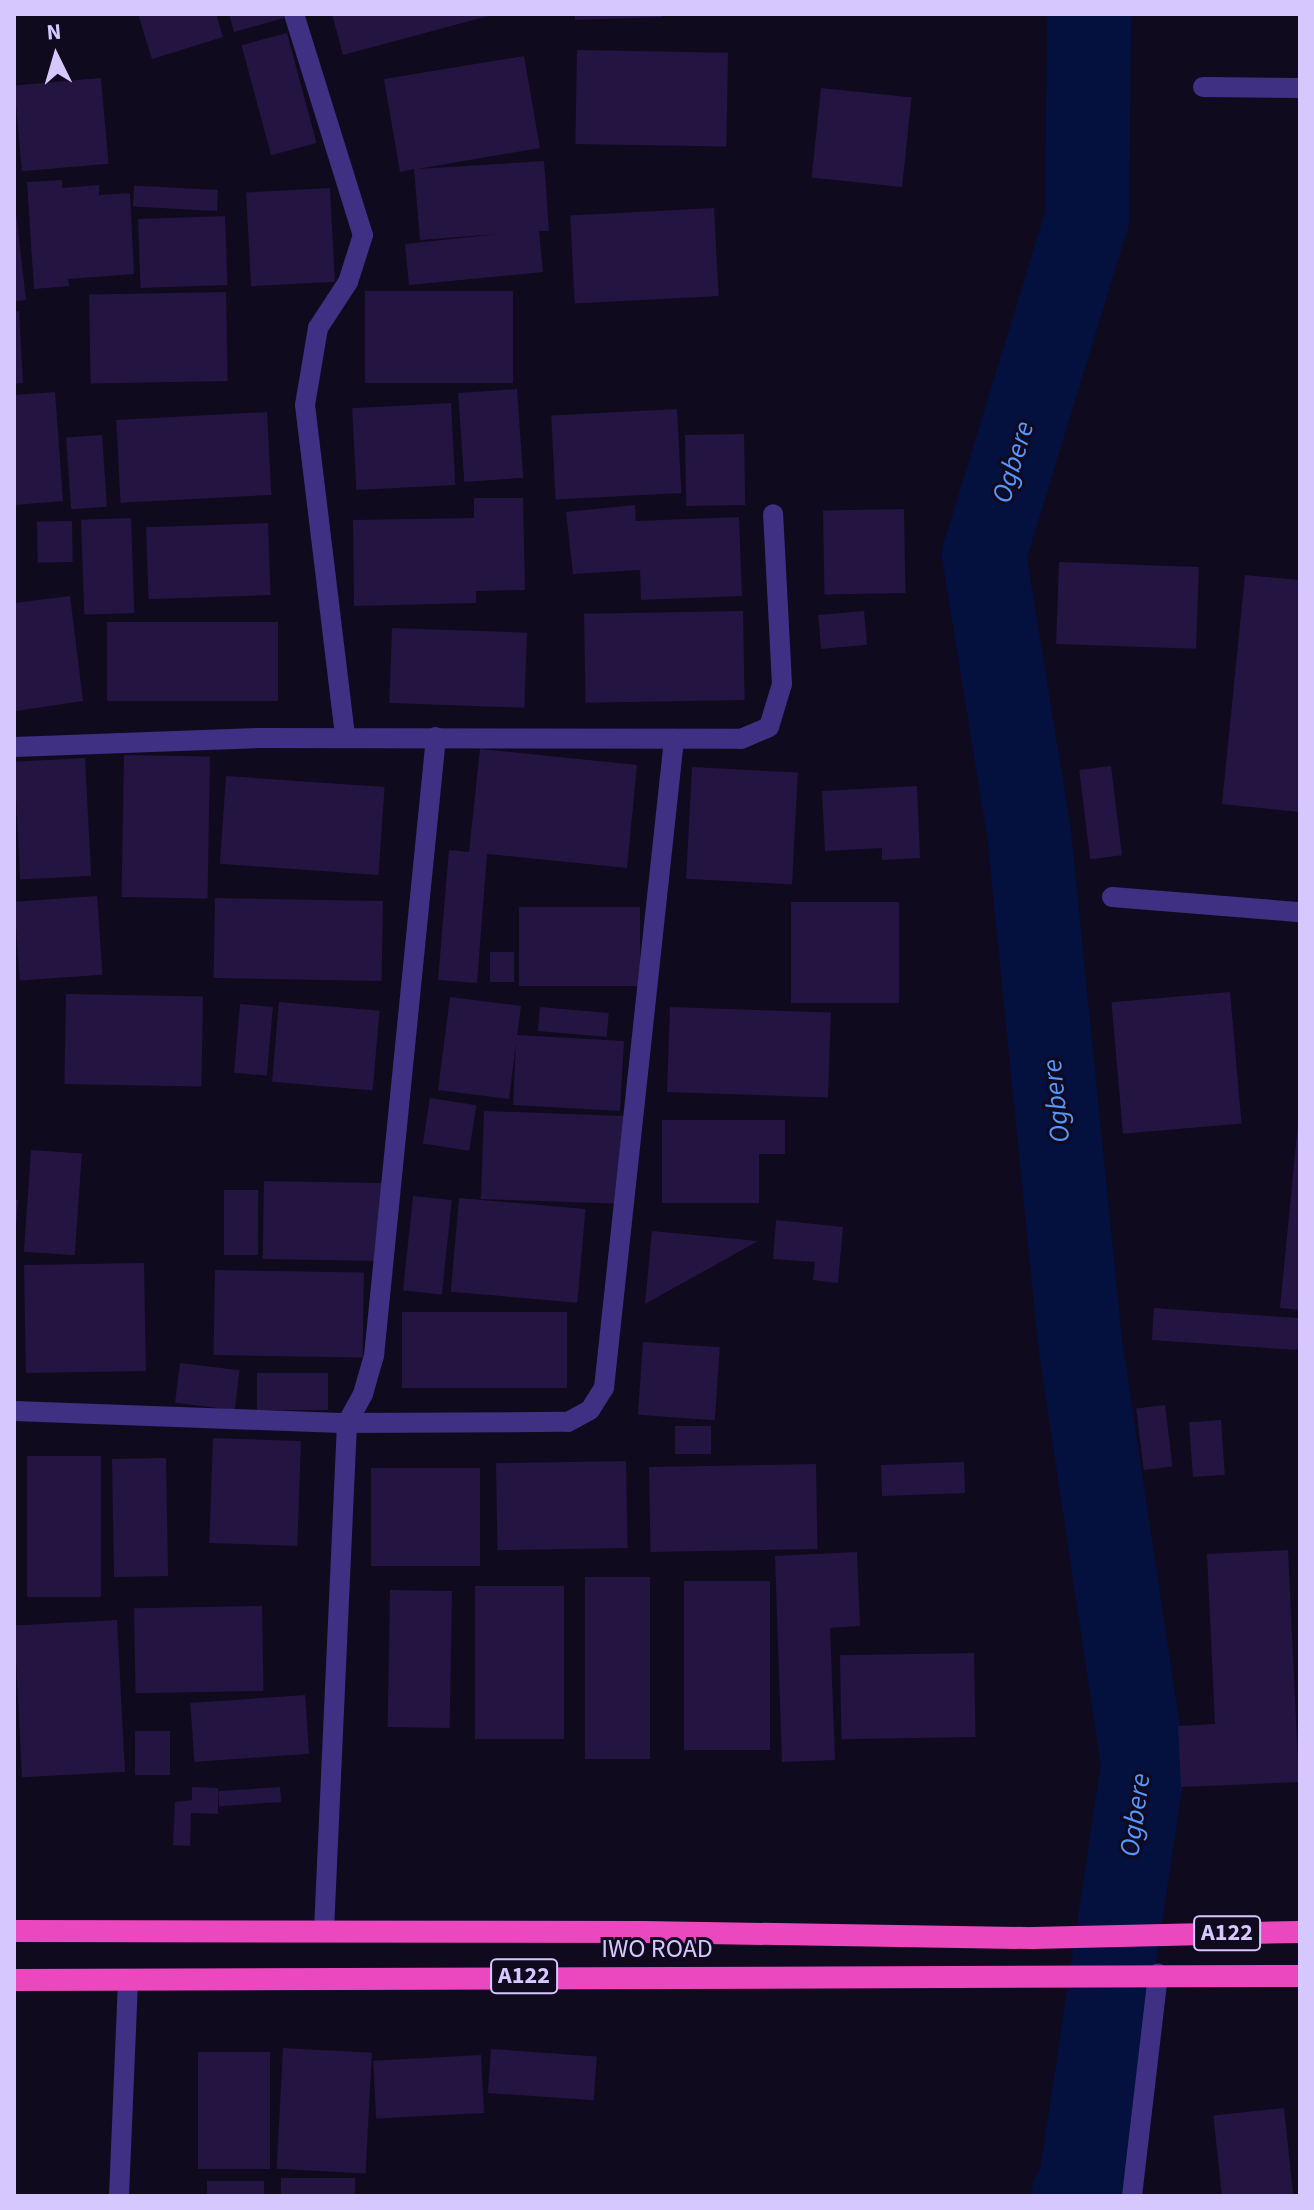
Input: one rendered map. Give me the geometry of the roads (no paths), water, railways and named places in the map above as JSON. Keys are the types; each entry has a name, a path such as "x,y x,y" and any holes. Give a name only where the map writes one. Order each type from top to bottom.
{"highway":[{"name":"IWO ROAD","path":"14,1931 324,1930 1033,1938 1300,1932"},
{"name":"IWO ROAD","path":"14,1980 531,1976 923,1980 1158,1974 1300,1976"}],"street":[{"path":"294,14 363,235 348,282 318,328 305,405 345,737"},
{"path":"1203,87 1300,88"},
{"path":"14,747 345,737 741,739 769,727 782,684 773,514"},
{"path":"324,1930 347,1423 363,1394 374,1356 436,737"},
{"path":"14,1411 347,1423 568,1422 590,1410 604,1388 674,739"},
{"path":"1112,897 1300,912"},
{"path":"1132,2196 1158,1974"},
{"path":"119,2196 128,1979"}],"waterway":[{"name":"Ogbere","path":"1073,2196 1081,2181 1143,1764 1081,1351 1029,833 984,555 1087,219 1089,14"}]}
